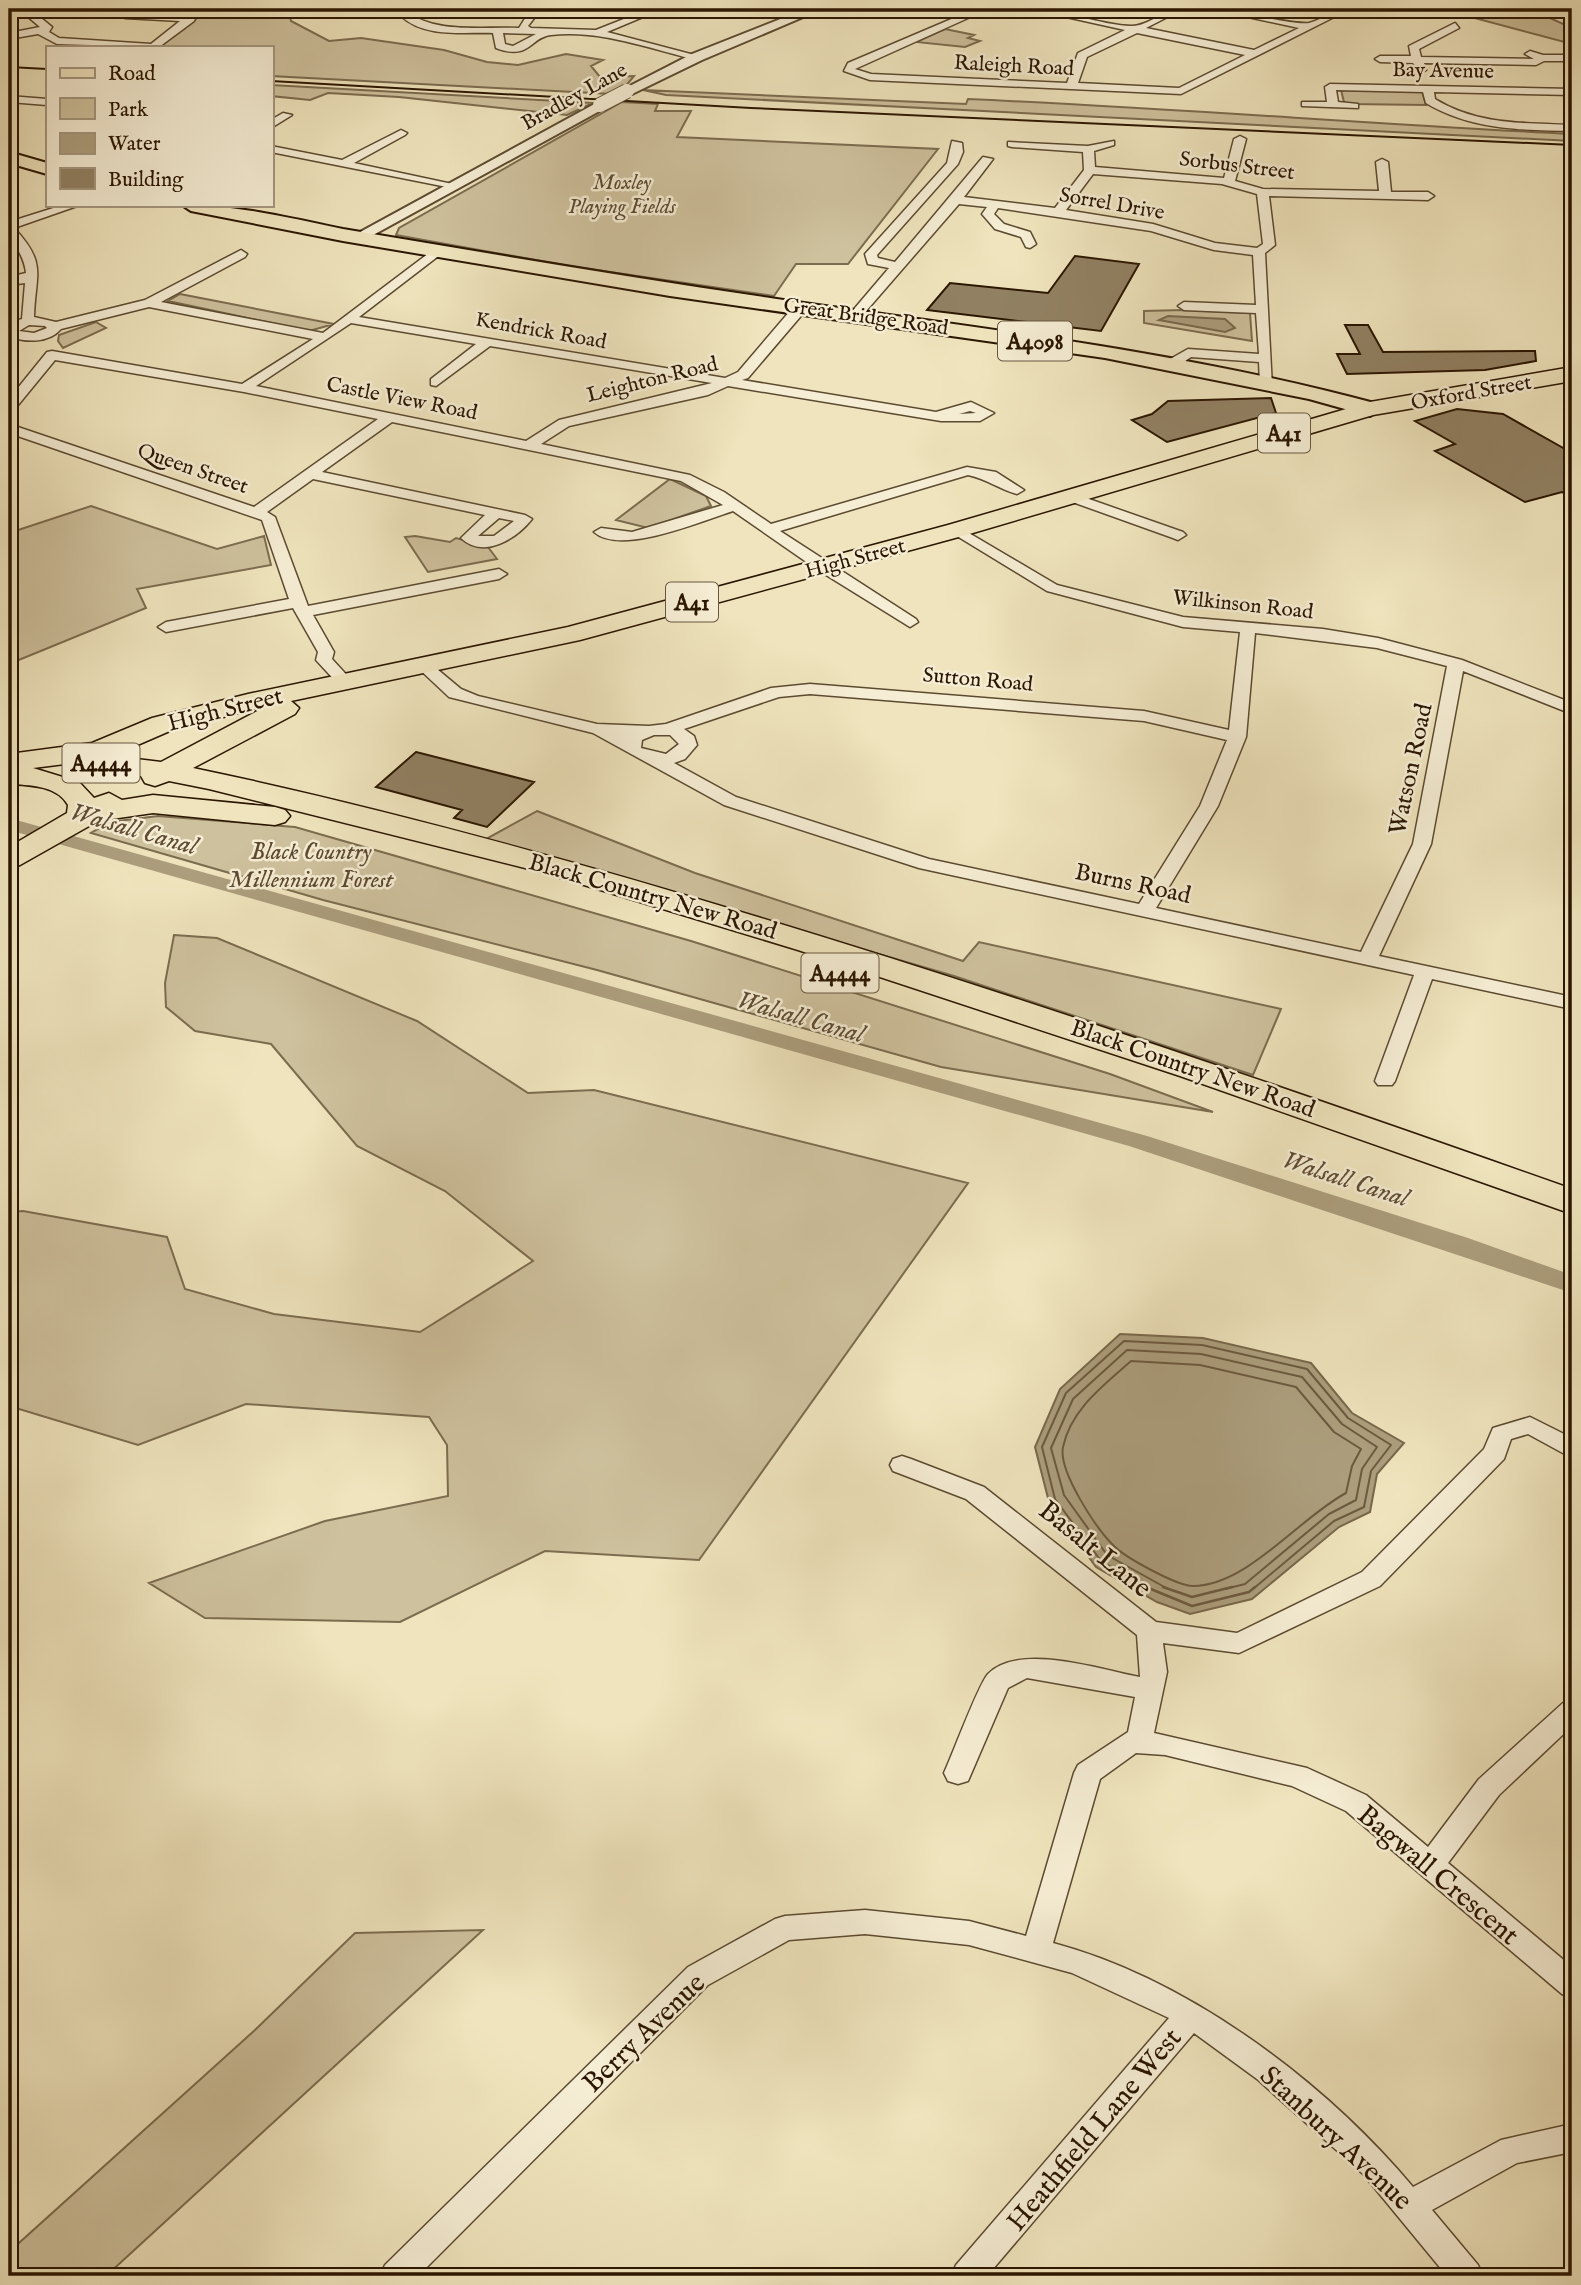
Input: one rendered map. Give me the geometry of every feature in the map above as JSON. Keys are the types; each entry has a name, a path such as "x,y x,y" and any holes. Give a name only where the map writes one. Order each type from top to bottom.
{"highway":[{"name":"Oxford Street","path":"1370,409 1572,374"},
{"name":"High Street","path":"23,762 98,751 162,724 207,712 571,634 823,568 1370,409"},
{"name":"High Street","path":"78,820 235,733 340,684"},
{"path":"207,712 235,718 235,733 220,753 220,765 237,786"},
{"name":"Black Country New Road","path":"23,762 113,763 164,771 237,786 468,843 889,966 1245,1084 1572,1202"},
{"path":"9,775 62,785 78,796 83,808 78,820"},
{"name":"Black Country New Road","path":"78,820 153,804 254,812 464,861 744,942 1005,1025 1572,1225"},
{"name":"A41","path":"18,854 78,820"}],"main road":[{"path":"9,157 46,169"},
{"name":"Great Bridge Road","path":"196,206 437,251 1170,365 1267,384 1370,409"}],"street":[{"path":"9,36 48,29 27,9"},
{"path":"345,9 337,14 400,11 413,22 433,28 597,33 697,57"},
{"path":"527,30 523,26 536,9"},
{"path":"597,33 657,9"},
{"name":"Bradley Lane","path":"359,237 628,91 697,57 816,9"},
{"name":"Raleigh Road","path":"983,9 849,68 853,73 870,77 1181,91 1257,54"},
{"path":"1035,9 1257,54 1345,9"},
{"path":"1071,88 1082,55 1178,9"},
{"path":"1216,9 1309,27"},
{"path":"125,15 191,15 154,46"},
{"path":"1422,73 1413,48 1455,26"},
{"path":"498,30 500,46 508,50 524,48 546,30"},
{"path":"40,31 57,41 137,46"},
{"path":"1380,59 1488,63 1517,60 1531,63 1542,58 1572,58"},
{"name":"Bay Avenue","path":"1333,103 1330,87 1572,92"},
{"path":"1428,90 1430,101 1436,106 1476,120 1505,125 1572,128"},
{"path":"9,99 46,102"},
{"path":"1306,104 1333,103 1354,106"},
{"path":"273,124 287,115"},
{"path":"346,163 401,134"},
{"path":"1016,142 1088,149 1110,143"},
{"path":"1229,182 1243,142"},
{"path":"897,266 872,261 871,254 951,164 957,152 956,143"},
{"path":"273,149 453,187"},
{"path":"1058,212 1090,170 1088,149"},
{"path":"855,315 956,200 987,159"},
{"path":"1382,162 1385,194"},
{"name":"Sorbus Street","path":"1090,170 1229,182 1263,191 1428,196"},
{"path":"1263,191 1269,245 1259,251 1267,384"},
{"name":"Sorrel Drive","path":"956,200 1058,212 1153,228 1214,247 1259,251"},
{"path":"995,204 988,214 992,221 1002,229 1026,235 1030,244"},
{"path":"29,321 32,257 9,228 71,206"},
{"path":"244,388 325,337 437,251"},
{"path":"56,326 49,322 29,321 16,326 10,333 23,337 39,337 52,332 56,326 149,303 241,254"},
{"path":"9,281 33,278"},
{"path":"149,303 325,337"},
{"path":"1184,306 1261,309"},
{"name":"Leighton Road","path":"530,445 564,423 690,396 743,375 801,307"},
{"name":"Kendrick Road","path":"349,319 725,384 941,415"},
{"path":"9,407 52,355 50,346 39,337"},
{"path":"436,382 487,342"},
{"path":"1170,365 1188,353 1265,358"},
{"name":"Castle View Road","path":"52,355 244,388 685,478 700,483 823,568 910,622"},
{"path":"257,512 390,417"},
{"name":"Queen Street","path":"9,428 268,517 300,607 326,652 324,660 340,684"},
{"path":"770,529 967,471 991,475 1017,490"},
{"path":"309,474 496,513"},
{"path":"1069,496 1178,535"},
{"path":"601,532 633,537 735,506"},
{"name":"Wilkinson Road","path":"957,530 1052,587 1183,622 1323,634 1378,643 1456,663 1572,709"},
{"path":"166,627 499,575"},
{"path":"1145,910 1209,806 1237,737 1248,627"},
{"name":"Watson Road","path":"1368,958 1422,844 1456,663"},
{"path":"425,667 455,693 473,700 597,729 676,731 687,745 693,782"},
{"name":"Sutton Road","path":"657,730 776,692 834,689 1144,716 1237,737"},
{"name":"Sutton Road","path":"687,745 716,713"},
{"name":"Burns Road","path":"597,729 730,801 925,864 1572,1003"},
{"path":"632,749 634,738 657,730"},
{"path":"653,759 672,757 687,745"},
{"path":"1385,1082 1425,971"},
{"path":"1149,1631 1239,1643 1371,1579 1495,1453 1501,1434 1530,1425 1572,1449"},
{"name":"Basalt Lane","path":"902,1465 975,1493 1149,1631 1154,1672 1139,1742"},
{"path":"958,1773 998,1681 1010,1673 1037,1668 1150,1689"},
{"path":"1430,1865 1489,1787 1572,1710"},
{"path":"1036,1951 1088,1773 1130,1742 1139,1742"},
{"name":"Bagwall Crescent","path":"1139,1742 1166,1744 1227,1756 1297,1776 1356,1803 1572,1985"},
{"name":"Berry Avenue","path":"396,2276 698,1976 785,1928 865,1922 969,1933 1077,1962 1191,2014"},
{"name":"Stanbury Avenue","path":"1191,2014 1268,2069 1374,2164 1411,2205 1467,2276"},
{"name":"Heathfield Lane West","path":"967,2276 1191,2014"},
{"path":"1411,2205 1512,2150 1572,2138"}],"green space":[{"path":"193,9 288,9 291,21 329,41 361,38 444,50 487,62 518,65 566,54 603,60 591,66 600,77 634,76 625,87 611,94 273,76 273,46 157,46 198,16"},
{"path":"1441,9 1530,9 1572,28 1572,44"},
{"path":"945,29 974,35 968,38 980,41 965,47 916,42"},
{"path":"273,85 593,103 567,115 399,97 328,93 310,100 273,96"},
{"path":"643,90 966,104 968,99 1044,103 1572,134 1572,141 666,95"},
{"path":"1341,90 1422,91 1426,105 1348,104 1344,102"},
{"name":"Moxley Playing Fields","path":"622,102 658,104 655,111 691,111 677,137 938,149 848,264 796,264 774,296 569,266 396,235 399,228"},
{"path":"180,294 334,324 309,331 168,301"},
{"path":"1144,311 1250,313 1252,341 1144,323"},
{"path":"96,322 106,328 63,348 58,341 59,335"},
{"path":"670,479 706,496 711,506 648,528 616,520"},
{"path":"91,506 217,549 264,536 271,565 137,589 146,608 9,664 9,533"},
{"path":"405,537 450,542 456,538 488,547 497,559 428,572"},
{"path":"537,811 695,873 963,961 979,942 1281,1009 1253,1075 954,976 486,839"},
{"name":"Black Country Millennium Forest","path":"158,816 295,827 691,941 1110,1074 1213,1112 941,1067 597,970 323,900 91,833 110,822"},
{"path":"174,935 217,938 417,1021 528,1093 594,1090 968,1183 699,1560 545,1551 400,1622 205,1618 149,1583 325,1521 448,1496 447,1445 429,1417 246,1404 138,1445 9,1406 9,1212 23,1211 167,1237 185,1289 274,1314 420,1332 533,1261 445,1191 357,1146 271,1044 195,1031 166,1007 165,983"},
{"path":"483,1930 106,2276 9,2276 9,2252 255,2030 355,1933"}],"water":[{"path":"1168,316 1225,319 1235,328 1225,332 1159,320"},
{"path":"1120,1334 1203,1338 1311,1363 1352,1413 1404,1443 1377,1474 1370,1512 1339,1527 1252,1599 1190,1614 1157,1602 1096,1567 1049,1502 1035,1447 1060,1389"}],"building":[{"path":"1075,256 1139,264 1101,331 927,310 950,283 1048,293"},
{"path":"1345,325 1368,325 1383,352 1535,351 1536,361 1485,370 1347,374 1337,354 1360,354"},
{"path":"1271,398 1276,413 1167,442 1132,420 1152,414 1168,401"},
{"path":"1457,409 1503,414 1572,453 1572,498 1562,492 1525,502 1435,451 1455,444 1415,421"},
{"path":"416,752 534,782 487,827 454,818 462,810 376,787"}],"waterway":[{"name":"Walsall Canal","path":"9,824 1138,1141 1459,1244 1572,1284"}],"tram line":[{"path":"9,67 46,69"},
{"path":"273,81 751,108 1572,145"}]}
